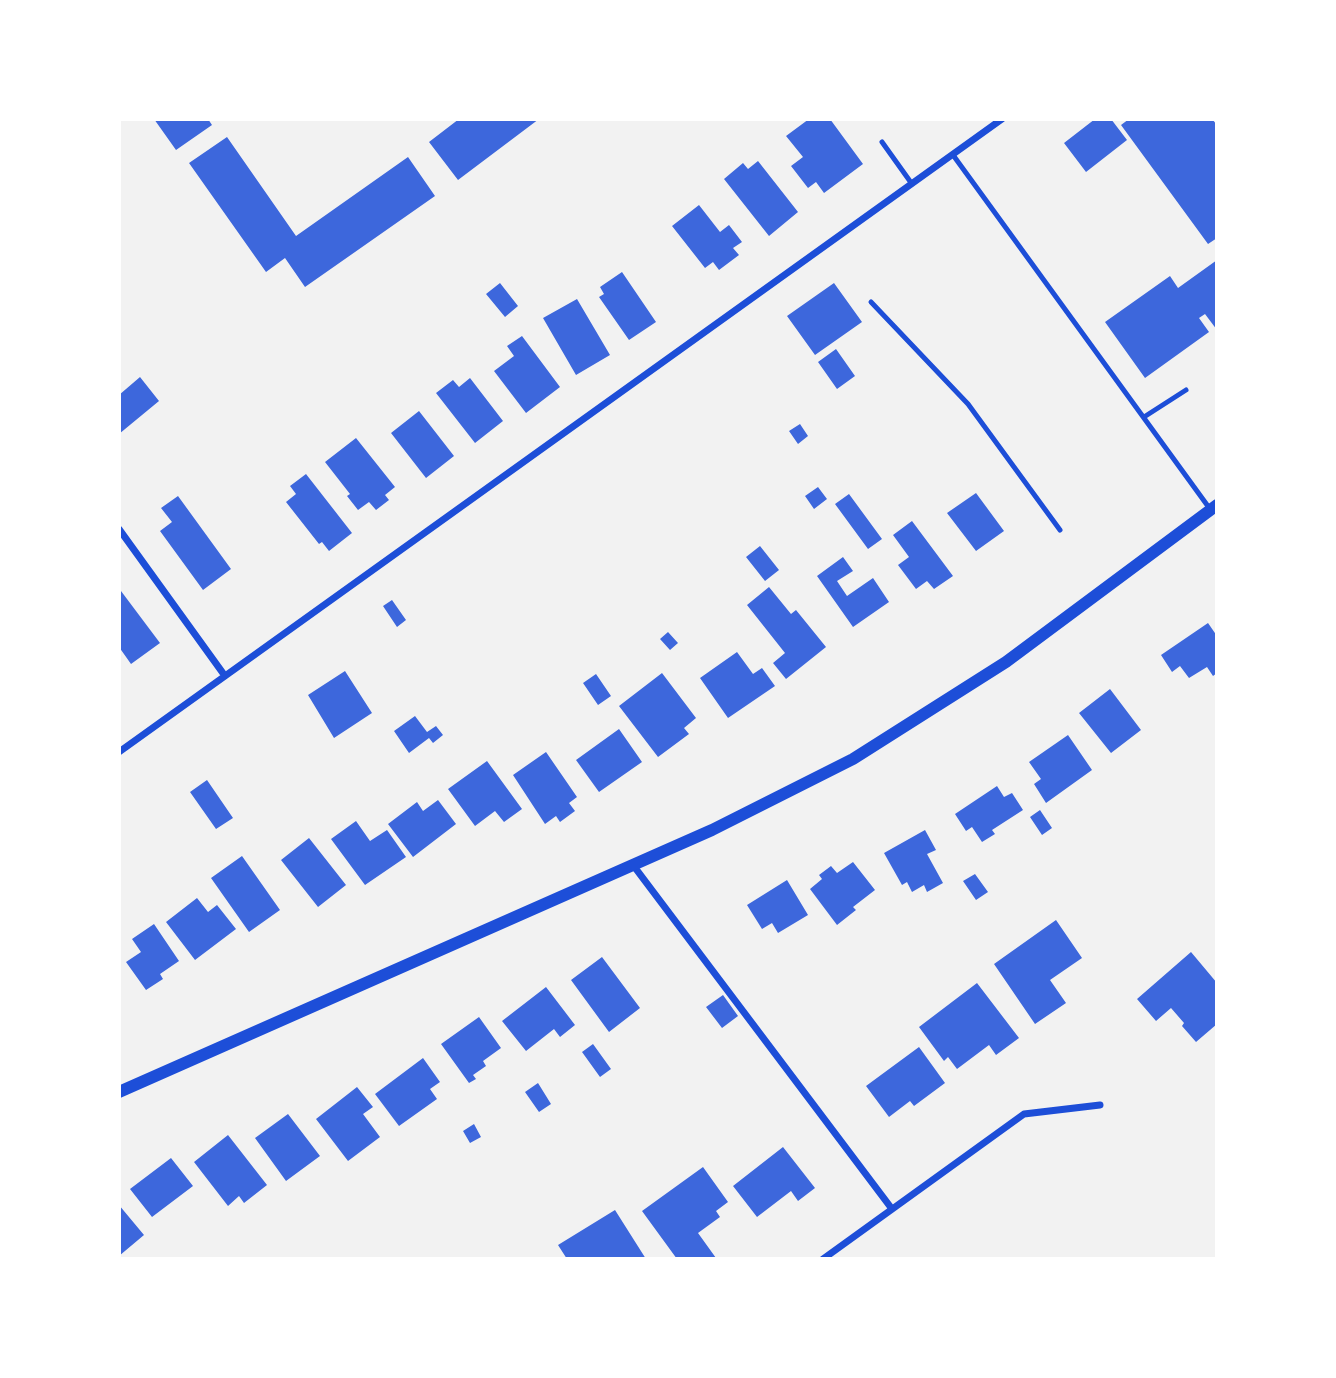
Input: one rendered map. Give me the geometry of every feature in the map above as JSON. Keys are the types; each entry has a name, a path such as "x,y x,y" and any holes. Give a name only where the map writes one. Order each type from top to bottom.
{"street":[{"path":"119,751 1002,119"},
{"path":"119,1092 712,830 853,759 1006,662 1214,507"},
{"path":"119,528 225,676"},
{"path":"633,865 892,1209"},
{"path":"823,1259 1024,1114 1100,1105"}],"lane":[{"path":"882,142 912,184"},
{"path":"953,155 1144,417 1214,507"},
{"path":"871,302 968,404 1060,530"},
{"path":"1144,417 1186,390"}],"building":[{"path":"154,119 208,119 212,125 176,150"},
{"path":"459,119 539,119 458,180 429,142"},
{"path":"809,119 830,119 863,164 824,193 816,182 808,188 791,166 803,157 786,136"},
{"path":"1095,119 1111,119 1127,140 1086,172 1064,143"},
{"path":"1129,119 1212,119 1217,125 1217,238 1208,244 1121,125"},
{"path":"227,137 296,236 408,157 435,196 305,287 285,258 266,272 189,163"},
{"path":"758,161 798,212 769,236 724,179 743,163 748,169"},
{"path":"699,205 720,232 729,225 742,242 733,248 739,255 719,270 713,262 705,268 672,226"},
{"path":"1217,260 1217,330 1205,314 1199,318 1209,332 1145,378 1105,322 1170,276 1178,288"},
{"path":"622,272 656,322 629,340 599,297 604,294 600,287"},
{"path":"500,283 518,306 505,317 486,294"},
{"path":"834,283 862,322 815,355 787,316"},
{"path":"577,299 610,355 576,375 543,318"},
{"path":"522,336 560,387 526,413 494,371 514,356 507,346"},
{"path":"836,349 855,376 837,389 818,362"},
{"path":"140,377 159,401 119,434 119,395"},
{"path":"470,378 503,421 475,443 436,393 453,380 459,387"},
{"path":"419,411 454,456 426,478 391,433"},
{"path":"800,424 808,436 798,444 789,431"},
{"path":"356,438 395,487 385,495 389,500 376,510 369,502 358,510 347,496 350,494 325,462"},
{"path":"306,474 352,533 329,551 322,542 319,544 286,502 296,494 290,486"},
{"path":"818,487 827,499 814,509 805,496"},
{"path":"976,493 1004,531 976,551 947,513"},
{"path":"849,494 882,539 868,549 835,504"},
{"path":"178,496 231,569 203,590 160,531 172,522 161,508"},
{"path":"912,521 953,576 934,589 927,581 916,589 898,565 909,557 893,535"},
{"path":"760,546 779,570 765,581 746,557"},
{"path":"843,557 853,571 837,581 847,596 873,578 889,602 853,627 817,576"},
{"path":"769,587 791,614 796,610 826,647 786,679 773,663 785,653 747,605"},
{"path":"121,591 160,643 131,664 119,647"},
{"path":"392,600 406,620 397,627 383,606"},
{"path":"1208,623 1217,636 1217,673 1213,676 1207,667 1189,678 1180,666 1172,672 1161,655"},
{"path":"668,632 678,643 670,650 660,639"},
{"path":"737,652 753,674 762,668 775,686 728,718 700,678"},
{"path":"345,671 372,713 334,738 308,695"},
{"path":"662,673 696,718 684,728 689,734 658,757 619,706"},
{"path":"596,674 611,696 598,705 583,683"},
{"path":"1110,689 1141,730 1111,753 1079,713"},
{"path":"415,716 427,732 436,726 443,735 433,743 429,738 409,753 394,731"},
{"path":"619,729 642,762 599,792 576,760"},
{"path":"1068,735 1092,770 1046,803 1034,784 1041,779 1029,762"},
{"path":"546,752 577,797 569,803 575,811 560,822 556,816 545,824 513,775"},
{"path":"487,761 522,809 504,822 495,811 475,826 448,789"},
{"path":"207,780 233,818 216,829 190,792"},
{"path":"997,786 1004,797 1012,793 1023,810 992,830 995,834 982,842 972,827 966,831 955,814"},
{"path":"438,800 456,824 413,857 388,824 417,802 423,811"},
{"path":"1040,810 1052,828 1042,835 1030,817"},
{"path":"356,821 370,841 387,830 406,857 365,885 331,839"},
{"path":"925,830 936,850 927,854 943,883 927,892 924,885 912,892 907,882 902,885 884,853"},
{"path":"309,838 346,885 318,907 281,860"},
{"path":"242,856 280,910 249,932 211,878"},
{"path":"853,862 875,890 853,907 856,910 837,925 810,889 822,879 819,875 831,866 837,873"},
{"path":"975,874 988,892 976,900 963,881"},
{"path":"787,880 808,915 778,933 772,923 762,929 747,905"},
{"path":"197,898 208,912 217,905 236,929 195,960 166,922"},
{"path":"1056,920 1082,958 1050,980 1066,1003 1035,1024 994,964"},
{"path":"154,924 179,961 160,974 163,979 146,990 126,962 141,952 132,939"},
{"path":"1191,952 1217,983 1217,1024 1196,1042 1171,1008 1156,1021 1137,999"},
{"path":"602,957 640,1008 609,1032 571,980"},
{"path":"977,983 1019,1038 996,1055 989,1045 957,1069 948,1057 944,1061 919,1027"},
{"path":"546,987 575,1025 560,1037 554,1029 526,1051 502,1021"},
{"path":"723,995 738,1016 722,1028 706,1007"},
{"path":"479,1017 501,1048 483,1061 486,1066 473,1075 476,1079 469,1083 441,1044"},
{"path":"593,1044 611,1069 600,1077 582,1052"},
{"path":"919,1047 945,1083 914,1106 910,1101 889,1117 866,1086"},
{"path":"423,1058 440,1082 430,1089 437,1099 399,1126 375,1094"},
{"path":"538,1083 551,1104 539,1112 525,1092"},
{"path":"357,1087 373,1107 363,1114 380,1137 348,1161 316,1119"},
{"path":"288,1114 320,1156 286,1181 255,1138"},
{"path":"474,1124 481,1137 470,1143 463,1131"},
{"path":"228,1135 267,1185 244,1203 239,1196 228,1206 194,1162"},
{"path":"783,1147 815,1188 798,1201 791,1191 757,1217 733,1186"},
{"path":"171,1158 193,1186 152,1217 130,1189"},
{"path":"703,1167 728,1202 716,1211 720,1217 698,1233 716,1258 677,1259 642,1211"},
{"path":"119,1205 144,1235 119,1256"},
{"path":"615,1210 646,1259 567,1259 558,1245"}]}
